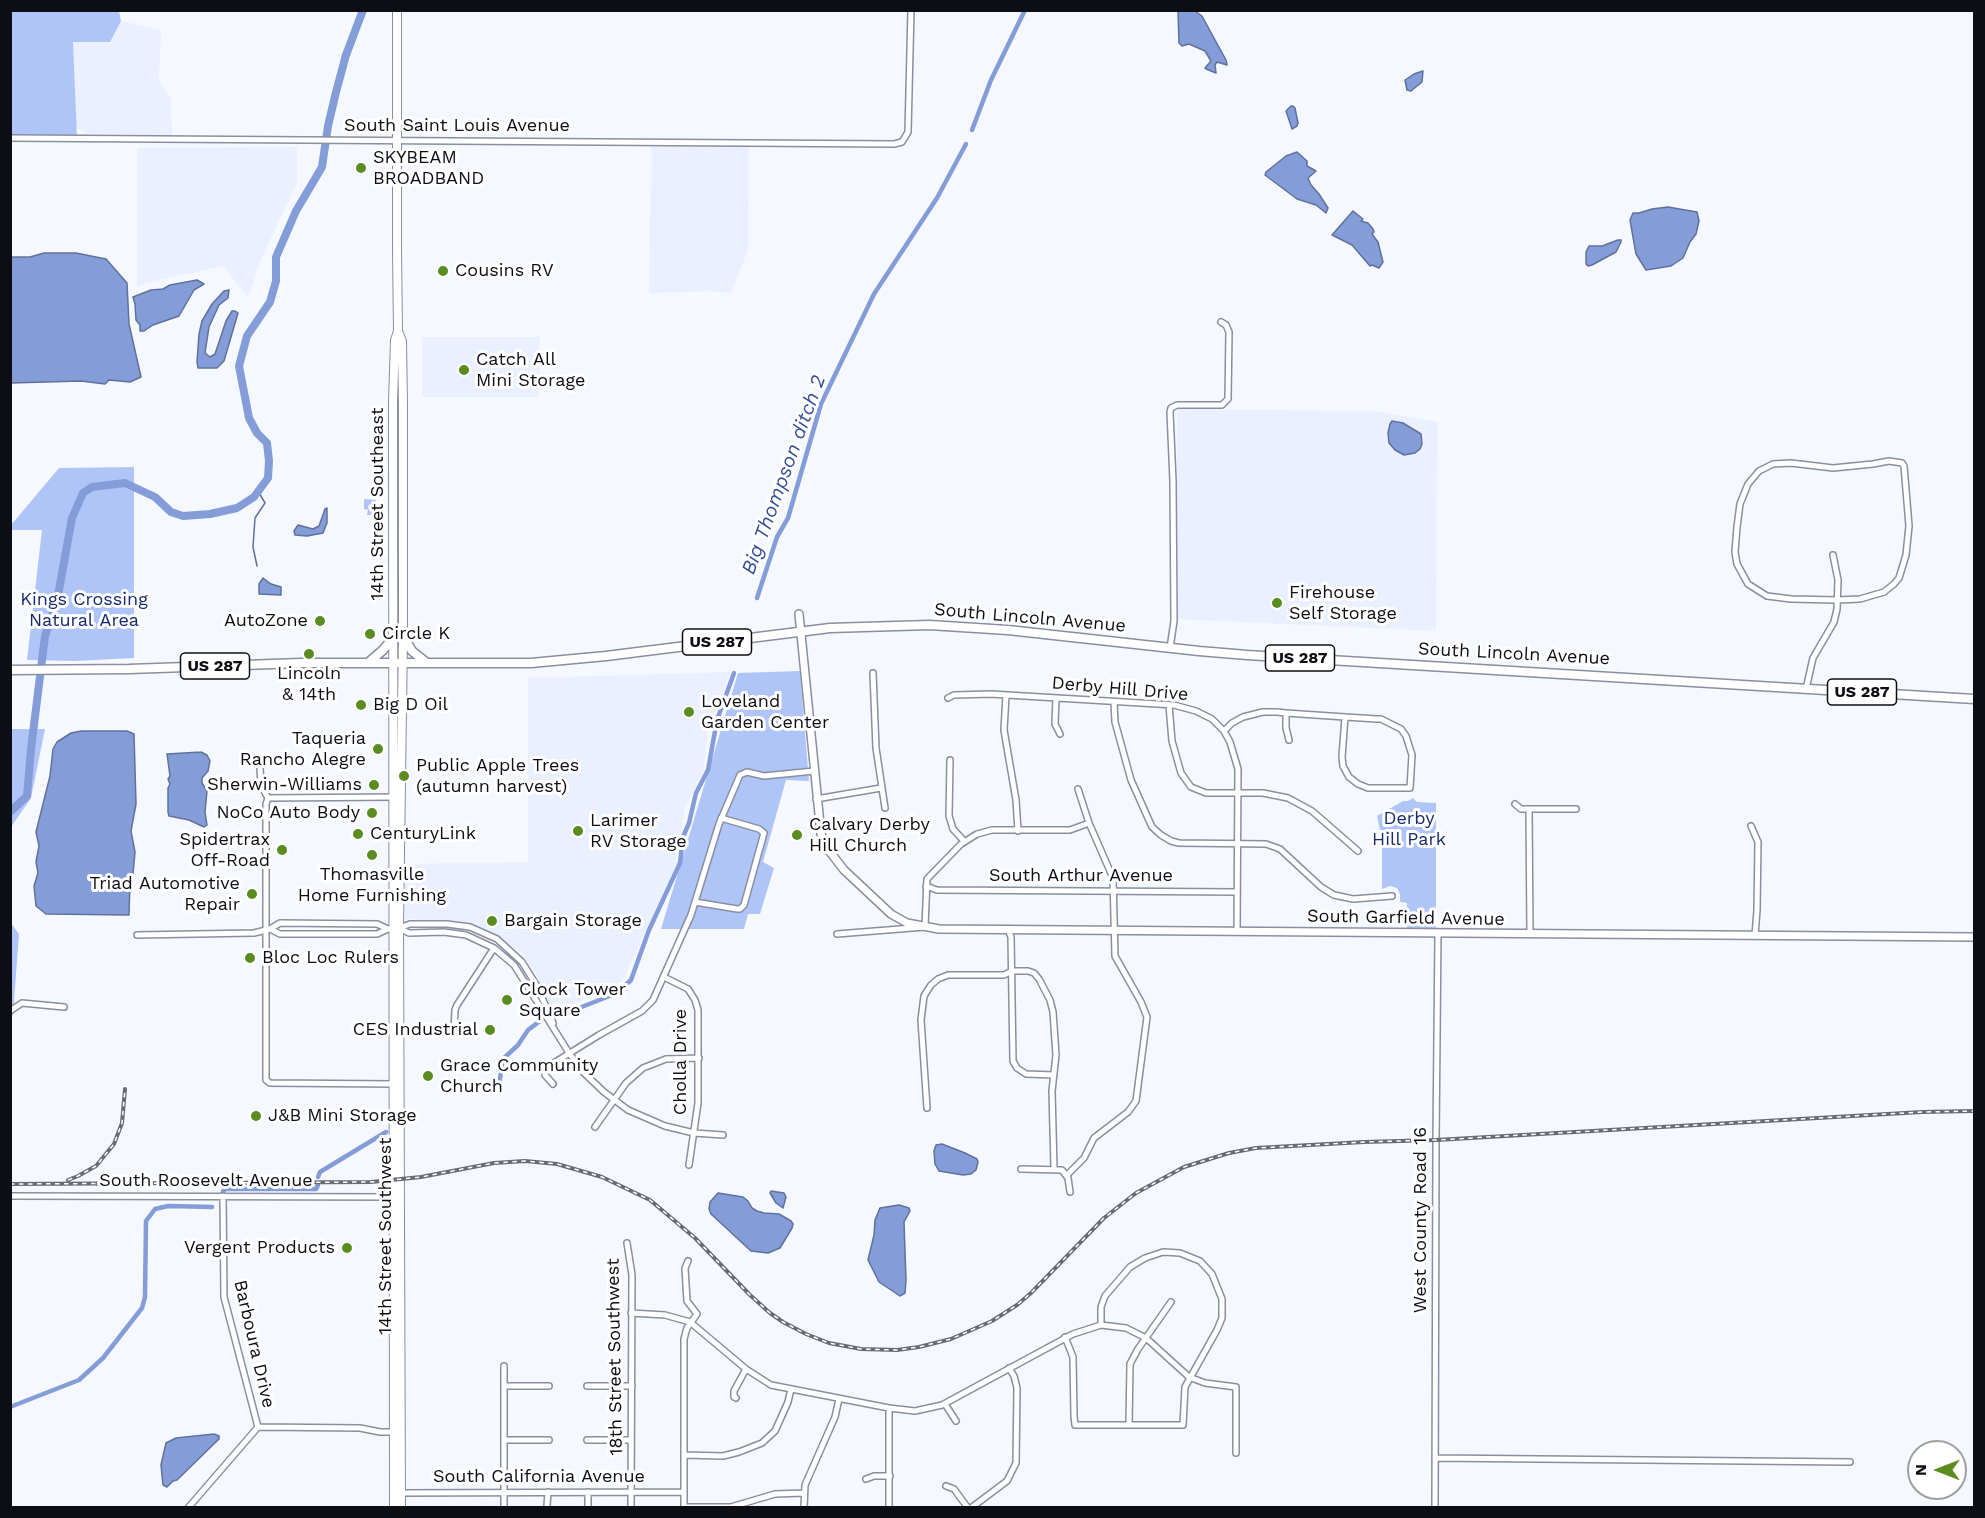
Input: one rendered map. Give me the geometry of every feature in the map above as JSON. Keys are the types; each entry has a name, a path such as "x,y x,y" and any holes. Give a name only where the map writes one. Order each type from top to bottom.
{"highway":[{"name":"South Lincoln Avenue","path":"10,670 54,671 301,663 495,664 558,661 800,632 929,625 1080,637 1247,655 1974,699"},
{"path":"403,636 412,651 427,663"},
{"path":"368,663 393,638"}],"main road":[{"name":"14th Street Southeast","path":"393,928 398,663 403,636 402,341 399,331 397,10"},
{"name":"14th Street Southeast","path":"398,663 393,638 393,402 394,340 399,331"},
{"path":"394,365 398,368 398,396 402,400"},
{"path":"393,402 399,417 400,452 403,459"},
{"name":"14th Street Southwest","path":"393,928 397,1084 397,1493 394,1508"},
{"name":"14th Street Southwest","path":"397,1493 401,1508"}],"street":[{"name":"South Saint Louis Avenue","path":"10,138 865,144 902,142 908,132 911,10"},
{"path":"1170,648 1174,621 1170,412 1171,408 1177,405 1219,405 1224,404 1228,399 1229,332 1226,325 1221,322"},
{"path":"1889,460 1902,463 1909,526 1906,555 1899,578 1884,592 1860,599 1837,600 1767,596 1748,584 1737,564 1736,544 1740,504 1748,484 1765,468 1773,464 1791,463 1833,468 1889,460"},
{"path":"1806,689 1813,658 1834,622 1837,609 1838,580 1833,555"},
{"path":"799,614 821,834 835,861 891,914 907,923 925,927 927,879 964,841 977,834 987,831 1070,830 1089,824"},
{"path":"873,672 876,748 885,808"},
{"name":"Derby Hill Drive","path":"948,698 954,695 1006,695 1169,705 1201,713 1212,720 1224,731 1237,760 1237,930"},
{"path":"1006,695 1004,730 1016,800 1018,831"},
{"path":"1056,698 1055,724 1060,734"},
{"path":"1114,702 1115,722 1129,772 1152,827 1166,839 1179,843 1266,844 1280,849 1321,887 1334,895 1353,899 1392,896"},
{"path":"1169,705 1172,741 1185,780 1191,787 1201,792 1277,795 1302,804 1358,851"},
{"path":"1224,731 1236,721 1267,711 1381,719 1404,731 1412,755 1410,788 1368,788 1349,777 1343,766 1342,757 1345,717"},
{"path":"1286,713 1289,740"},
{"path":"950,760 949,816 953,829 964,841"},
{"path":"260,768 261,785 268,798 266,804 268,929 266,1078 268,1082 397,1084"},
{"path":"553,1084 546,1078 544,1072 549,1066 642,1011 653,1000 695,902 722,818 742,773 764,776 814,771"},
{"path":"816,799 851,791 881,788"},
{"path":"1067,1175 1083,1158 1094,1137 1128,1112 1137,1095 1147,1017 1115,956 1112,874 1089,824 1078,789"},
{"path":"268,798 397,797"},
{"path":"1515,804 1521,809 1576,809"},
{"path":"1529,809 1530,934"},
{"path":"695,902 737,909 744,905 764,833 759,829 722,818"},
{"path":"1751,826 1758,842 1755,935"},
{"name":"South Arthur Avenue","path":"926,886 937,890 1237,892"},
{"path":"137,935 254,933 280,923 377,924 409,933 444,932 466,935 494,948 518,970 569,1053 587,1076 614,1100 628,1110 656,1123 694,1133 723,1135"},
{"path":"268,929 280,934 376,934 410,924 470,927 497,939 512,951 528,969 542,995 554,1027"},
{"name":"South Garfield Avenue","path":"837,934 925,927 1974,937"},
{"path":"1008,929 1011,937 1012,1058 1019,1070 1026,1074 1054,1076"},
{"name":"West County Road 16","path":"1435,1508 1438,933"},
{"path":"454,1031 457,1005 494,948"},
{"path":"927,1108 921,1020 924,996 938,979 948,975 1004,975 1012,971 1034,973 1050,1000 1053,1012 1056,1055 1052,1091 1054,1168"},
{"name":"Cholla Drive","path":"664,977 685,987 695,1000 698,1010 698,1103 689,1165"},
{"path":"10,1011 22,1002 64,1007"},
{"path":"595,1127 630,1079 647,1066 666,1059 699,1058"},
{"path":"1021,1169 1054,1168 1062,1170 1070,1182 1070,1192"},
{"name":"South Roosevelt Avenue","path":"10,1196 397,1197"},
{"name":"Barboura Drive","path":"223,1196 224,1297 258,1427"},
{"name":"18th Street Southwest","path":"627,1243 632,1275 631,1508"},
{"path":"1065,1337 1073,1357 1074,1424 1078,1426 1183,1425 1184,1394 1189,1377 1217,1330 1222,1312 1222,1299 1216,1281 1207,1267 1185,1254 1168,1252 1152,1255 1135,1263 1105,1296 1101,1307 1101,1325"},
{"path":"688,1261 685,1268 687,1301 698,1314 690,1322 684,1339 684,1507 731,1507 775,1494 804,1493"},
{"path":"1129,1425 1130,1364 1171,1302"},
{"path":"631,1313 666,1315 690,1322 746,1369 771,1385 915,1411 945,1404 1065,1337 1101,1325 1126,1328 1146,1338 1189,1377 1205,1383 1236,1387 1236,1453"},
{"path":"504,1366 504,1508"},
{"path":"946,1486 954,1489 969,1508 1007,1481 1016,1463 1017,1388 1009,1368"},
{"path":"736,1398 734,1391 746,1369"},
{"path":"504,1386 549,1386"},
{"path":"587,1386 632,1386"},
{"path":"684,1455 723,1456 762,1443 775,1431 788,1402 791,1389"},
{"path":"804,1508 807,1478 835,1417 839,1399"},
{"path":"945,1404 956,1421"},
{"path":"889,1408 889,1508"},
{"path":"188,1508 258,1427 360,1428 380,1432 397,1432"},
{"path":"504,1440 549,1440"},
{"path":"587,1440 631,1440"},
{"path":"1435,1458 1850,1462"},
{"path":"866,1479 874,1476 890,1476"},
{"path":"548,1492 548,1506"},
{"path":"588,1492 588,1508"},
{"name":"South California Avenue","path":"397,1493 684,1492"}],"shaded area":[{"path":"1178,11 1195,11 1202,16 1227,65 1217,62 1216,73 1206,69 1211,61 1205,51 1189,44 1182,46 1179,43"},
{"path":"121,21 161,30 159,82 171,98 172,135 88,134 76,128 73,41 109,42"},
{"path":"1423,71 1422,82 1411,91 1407,90 1405,80"},
{"path":"1291,106 1295,108 1298,123 1292,129 1286,111"},
{"path":"651,146 749,146 748,250 731,293 711,291 649,293"},
{"path":"297,147 297,183 261,259 248,298 223,266 145,283 137,287 137,148"},
{"path":"1297,152 1307,161 1307,166 1316,171 1308,178 1328,208 1326,213 1316,205 1297,199 1265,175 1286,156"},
{"path":"1668,207 1697,212 1699,221 1696,234 1683,258 1671,266 1646,270 1636,254 1630,220 1633,213"},
{"path":"1353,211 1363,219 1361,221 1368,223 1373,229 1372,234 1378,242 1383,262 1379,268 1370,266 1352,245 1332,235"},
{"path":"1618,240 1621,242 1616,252 1592,265 1586,264 1586,252 1589,246 1602,246"},
{"path":"44,253 76,253 106,259 127,283 129,324 141,377 130,382 109,380 105,384 81,381 11,383 11,257 30,257"},
{"path":"197,280 204,284 194,290 179,316 140,331 133,297 151,290"},
{"path":"229,290 228,298 219,305 209,327 205,353 210,357 215,354 226,321 232,311 235,311 238,313 224,361 217,368 198,368 199,334 202,321 212,304 224,291"},
{"path":"422,337 540,337 539,397 422,397"},
{"path":"1177,409 1374,411 1438,422 1436,631 1176,619"},
{"path":"1392,421 1403,423 1421,434 1420,449 1415,453 1404,455 1395,450 1389,443 1388,433"},
{"path":"327,508 327,523 323,533 307,536 295,535 294,531 298,525 313,529 319,526"},
{"path":"263,578 281,587 281,595 259,594 259,584"},
{"path":"731,672 708,729 703,772 684,810 677,845 677,863 624,978 616,986 552,1013 537,975 521,952 489,931 454,921 405,919 405,864 528,862 528,678"},
{"path":"127,731 134,734 136,804 131,831 135,852 130,881 129,915 46,914 36,906 34,886 38,873 36,862 39,846 36,832 50,776 53,749 57,742 71,733"},
{"path":"201,752 207,755 210,761 208,771 202,778 207,791 205,812 207,825 204,827 189,820 169,816 168,812 170,784 168,779 170,776 167,754"},
{"path":"942,1144 977,1159 976,1170 971,1174 963,1175 939,1171 935,1164 934,1151 936,1145"},
{"path":"771,1191 784,1193 786,1197 783,1208 776,1203"},
{"path":"718,1193 743,1197 757,1211 779,1214 791,1221 792,1228 780,1248 768,1253 751,1251 711,1214 710,1202"},
{"path":"899,1205 909,1208 910,1211 904,1222 906,1280 905,1293 900,1296 879,1282 868,1260 875,1220 880,1208"},
{"path":"214,1434 219,1436 219,1439 177,1480 167,1487 163,1485 161,1465 166,1443 176,1438"}],"green space":[{"path":"10,11 119,11 121,21 110,42 73,42 77,138 11,140"},
{"name":"Kings Crossing Natural Area","path":"134,467 134,658 76,661 27,660 42,530 11,530 11,525 59,468"},
{"path":"364,499 376,500 376,515 367,515 368,510 364,509"},
{"path":"800,671 809,781 786,780 763,862 774,868 760,914 748,914 744,929 661,929 738,673"},
{"path":"11,729 45,729 31,798 11,827"},
{"name":"Derby Hill Park","path":"1413,798 1417,802 1436,803 1436,929 1407,929 1407,903 1400,902 1397,888 1390,886 1382,889 1382,839 1377,816"},
{"path":"10,922 19,934 11,1017"}],"waterway":[{"path":"10,812 27,796 45,636 57,601 72,518 83,493 92,487 125,483 155,497 171,512 183,516 210,514 237,508 254,497 268,478 267,443 257,433 249,418 239,366 247,336 270,302 276,281 276,257 296,211 322,167 336,92 346,55 363,10"},
{"name":"Big Thompson ditch 2","path":"972,130 991,80 1025,10"},
{"name":"Big Thompson ditch 2","path":"757,598 777,537 788,518 821,404 874,294 937,198 966,144"},
{"path":"257,566 253,547 255,518 265,503 258,491"},
{"name":"Big Thompson ditch 2","path":"559,1016 617,993 631,980 649,930 680,863 683,837 696,793 708,770 717,720 734,673"},
{"name":"Big Thompson ditch 2","path":"499,1085 503,1059 518,1045 528,1030 540,1021"},
{"name":"Big Thompson ditch 2","path":"318,1177 320,1172 386,1132"},
{"name":"Big Thompson ditch 2","path":"223,1191 226,1189 316,1189 318,1185"},
{"name":"Big Thompson ditch 2","path":"10,1407 79,1380 103,1358 142,1308 145,1297 146,1221 155,1209 168,1206 212,1207"}],"railway":[{"path":"68,1180 96,1166 114,1144 122,1123 125,1089"},
{"path":"10,1184 371,1182 421,1177 494,1163 525,1161 557,1164 602,1177 650,1200 695,1238 750,1295 783,1322 829,1343 861,1349 897,1350 951,1339 992,1321 1031,1293 1104,1218 1136,1193 1184,1167 1229,1153 1256,1148 1974,1111"}],"place":[{"name":"SKYBEAM BROADBAND","path":"361,168"},
{"name":"Cousins RV","path":"443,271"},
{"name":"Catch All Mini Storage","path":"464,370"},
{"name":"Firehouse Self Storage","path":"1277,603"},
{"name":"AutoZone","path":"320,621"},
{"name":"Circle K","path":"370,634"},
{"name":"Lincoln & 14th","path":"309,654"},
{"name":"Big D Oil","path":"361,705"},
{"name":"Loveland Garden Center","path":"689,712"},
{"name":"Taqueria Rancho Alegre","path":"378,749"},
{"name":"Public Apple Trees (autumn harvest)","path":"404,776"},
{"name":"Sherwin-Williams","path":"374,785"},
{"name":"NoCo Auto Body","path":"372,813"},
{"name":"Larimer RV Storage","path":"578,831"},
{"name":"CenturyLink","path":"358,834"},
{"name":"Calvary Derby Hill Church","path":"797,835"},
{"name":"Spidertrax Off-Road","path":"282,850"},
{"name":"Thomasville Home Furnishing","path":"372,855"},
{"name":"Triad Automotive Repair","path":"252,894"},
{"name":"Bargain Storage","path":"492,921"},
{"name":"Bloc Loc Rulers","path":"250,958"},
{"name":"Clock Tower Square","path":"507,1000"},
{"name":"CES Industrial","path":"490,1030"},
{"name":"Grace Community Church","path":"428,1076"},
{"name":"J&B Mini Storage","path":"256,1116"},
{"name":"Vergent Products","path":"347,1248"}]}
